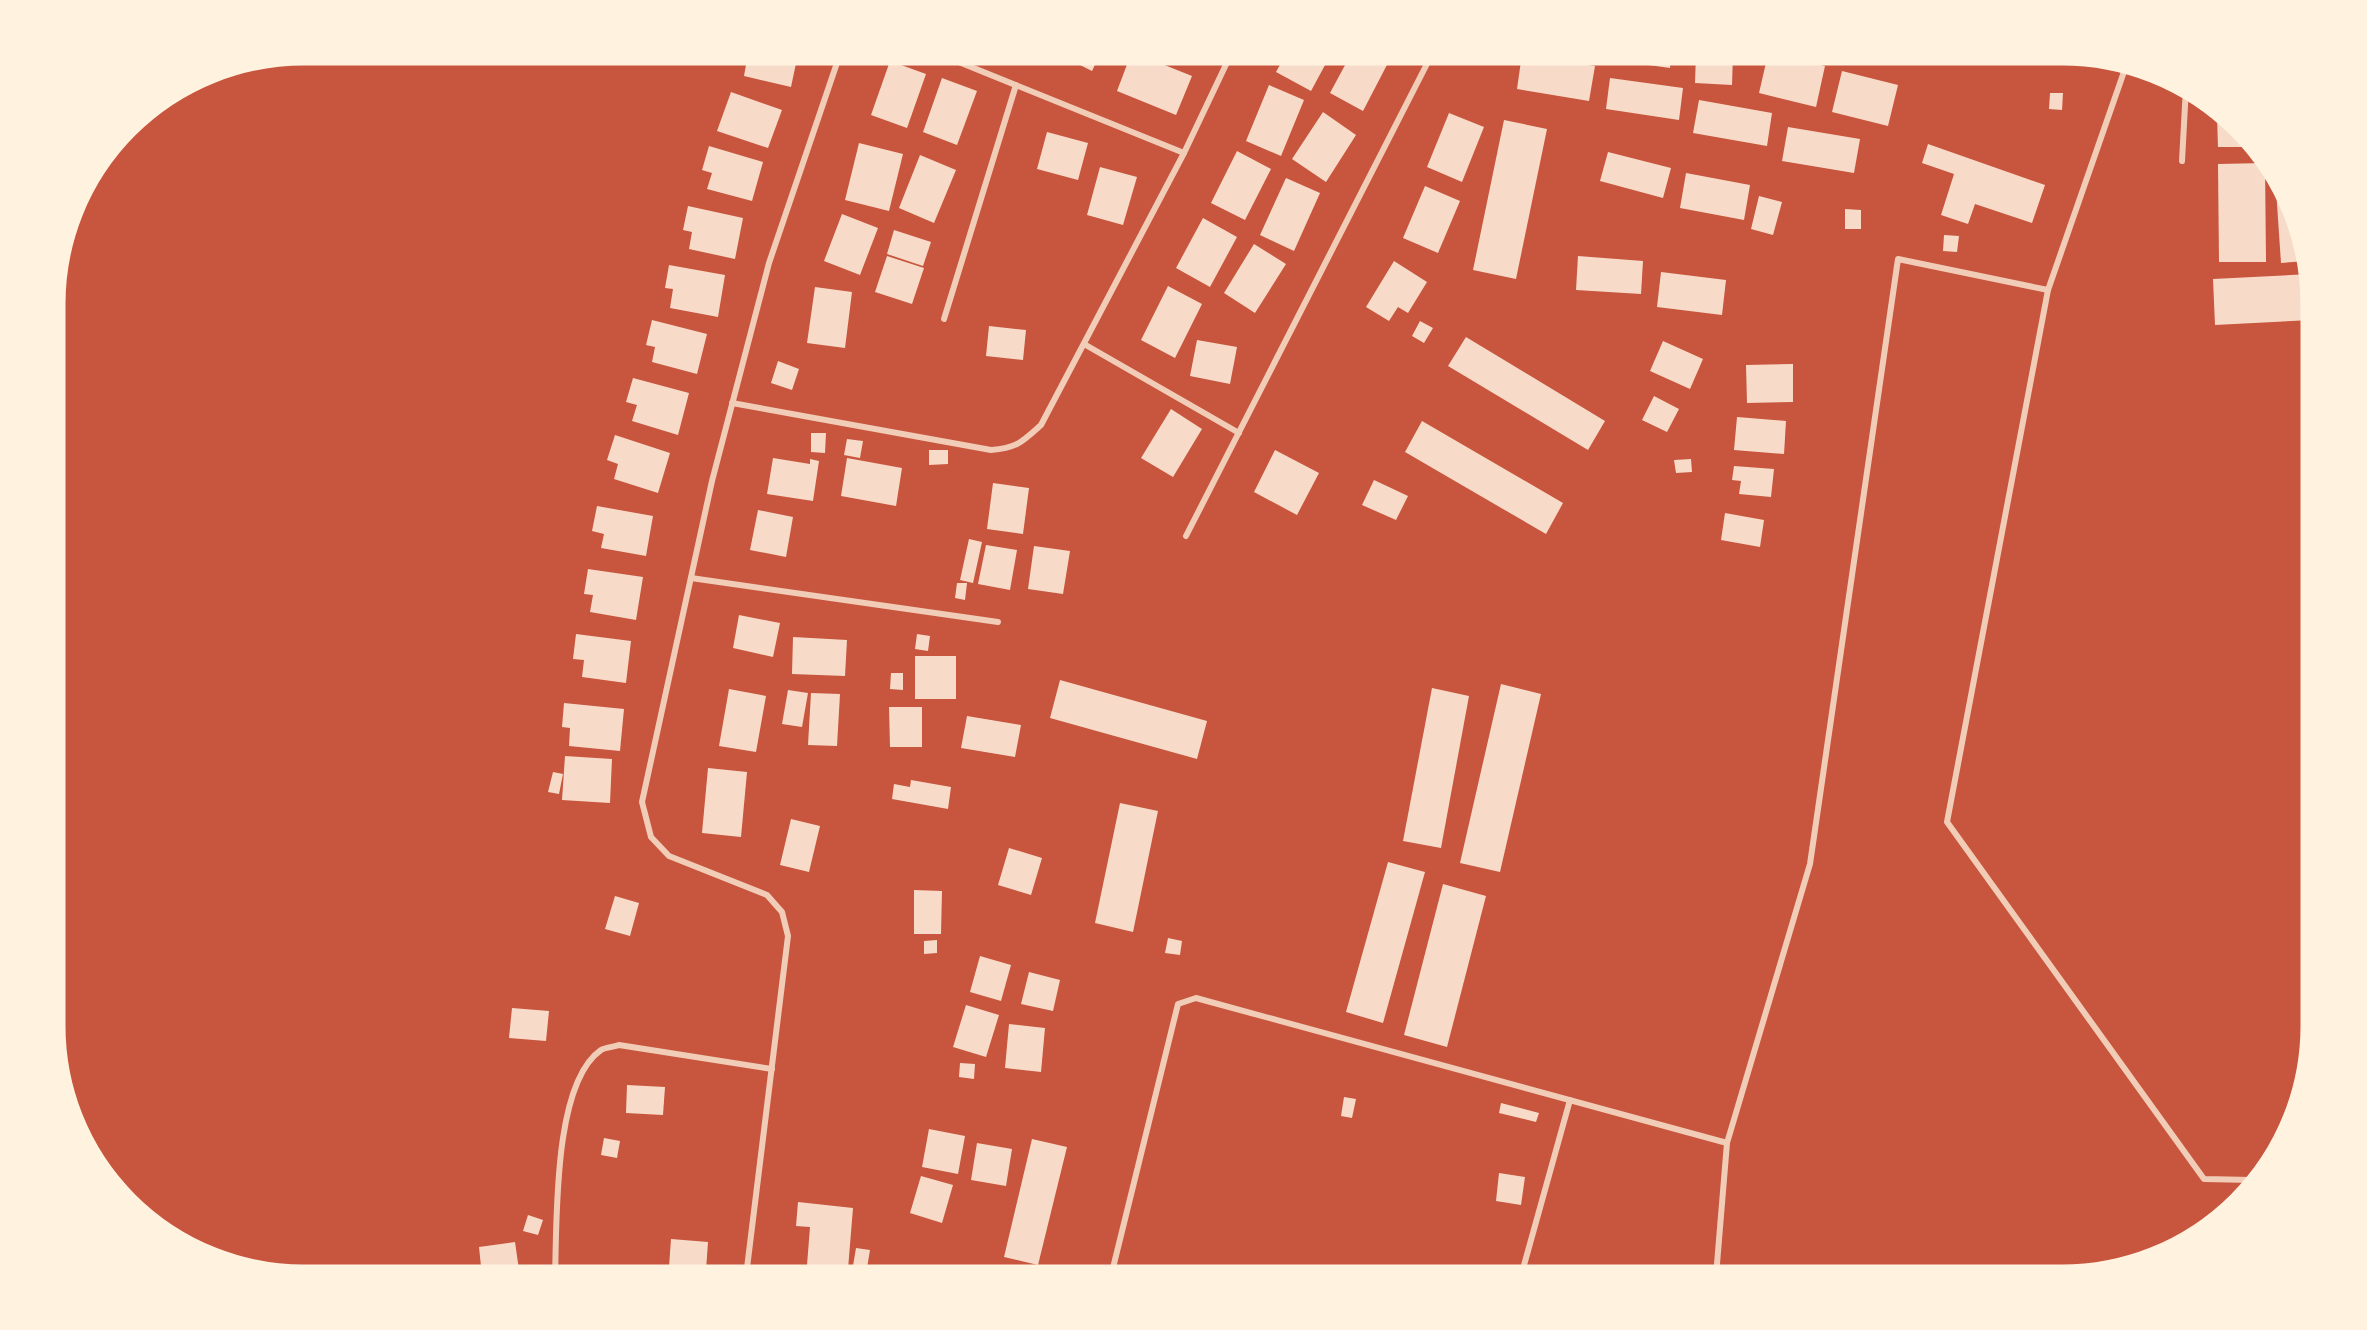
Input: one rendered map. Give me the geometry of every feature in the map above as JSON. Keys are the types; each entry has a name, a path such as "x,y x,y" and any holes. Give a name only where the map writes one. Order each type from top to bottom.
{"street":[{"path":"747,1266 788,936 782,912 767,895 669,856 651,837 642,802 712,481 732,403 769,263 837,64"},
{"path":"964,64 1184,153"},
{"path":"732,403 991,450 1011,448 1041,425 1184,153 1226,64"},
{"path":"1186,536 1427,64"},
{"path":"2124,73 2048,290 1947,822 2204,1179 2246,1180"},
{"path":"944,319 1016,85"},
{"path":"2182,161 2185,99"},
{"path":"1717,1266 1727,1143 1810,864 1898,259 2048,290"},
{"path":"1084,344 1239,433"},
{"path":"691,578 998,622"},
{"path":"1112,1266 1178,1004 1196,998 1212,1000 1727,1143"},
{"path":"555,1266 561,1150 567,1110 583,1071 602,1050 619,1045 772,1069"},
{"path":"1524,1266 1570,1100"}],"building":[{"path":"746,64 796,64 791,87 744,76"},
{"path":"889,64 898,64 926,74 907,128 871,115"},
{"path":"1078,64 1095,64 1092,71"},
{"path":"1127,64 1162,64 1192,76 1176,115 1117,91"},
{"path":"1280,64 1326,64 1311,91 1276,72"},
{"path":"1346,64 1387,64 1363,111 1330,93"},
{"path":"1521,64 1595,66 1589,101 1517,89"},
{"path":"1641,64 1670,64 1670,68"},
{"path":"1696,64 1733,64 1732,85 1695,83"},
{"path":"1766,64 1825,66 1816,107 1759,93"},
{"path":"1842,71 1898,85 1888,126 1832,112"},
{"path":"942,78 977,91 957,145 923,132"},
{"path":"1610,78 1683,88 1679,120 1606,109"},
{"path":"1269,85 1304,100 1281,156 1246,141"},
{"path":"731,92 782,110 768,148 717,131"},
{"path":"2050,93 2063,93 2062,110 2049,109"},
{"path":"1699,100 1772,113 1767,146 1693,133"},
{"path":"1323,112 1356,135 1326,182 1292,159"},
{"path":"1449,113 1484,127 1462,182 1427,167"},
{"path":"1504,120 1547,129 1516,279 1473,270"},
{"path":"2217,121 2244,147 2218,147"},
{"path":"1788,127 1860,139 1854,173 1782,161"},
{"path":"1047,132 1088,143 1078,180 1037,169"},
{"path":"859,143 903,154 889,211 845,200"},
{"path":"1928,144 2045,185 2032,223 1975,204 1968,224 1941,215 1954,174 1922,163"},
{"path":"709,146 763,162 752,201 707,189 712,173 702,170"},
{"path":"1237,151 1271,169 1245,220 1211,203"},
{"path":"1608,152 1671,168 1663,198 1600,181"},
{"path":"920,155 956,170 934,223 899,208"},
{"path":"2257,163 2265,176 2266,262 2219,262 2218,164"},
{"path":"1100,167 1137,177 1123,225 1087,215"},
{"path":"1686,173 1750,185 1744,220 1680,208"},
{"path":"1286,178 1320,193 1294,251 1260,235"},
{"path":"1425,186 1460,201 1438,253 1403,238"},
{"path":"2276,195 2290,227 2298,262 2281,263"},
{"path":"1759,196 1782,202 1773,235 1751,229"},
{"path":"688,206 743,218 735,259 689,249 692,232 683,230"},
{"path":"1845,209 1861,210 1861,229 1845,229"},
{"path":"842,214 878,228 860,275 824,261"},
{"path":"1203,218 1237,237 1210,287 1176,268"},
{"path":"894,230 931,242 923,266 887,254"},
{"path":"1944,235 1959,236 1957,252 1943,251"},
{"path":"1254,244 1286,264 1255,313 1224,293"},
{"path":"887,256 924,268 912,304 875,292"},
{"path":"1578,256 1643,261 1641,294 1576,290"},
{"path":"1394,261 1427,282 1408,313 1398,307 1389,321 1366,307"},
{"path":"669,265 725,275 718,317 670,308 673,289 665,288"},
{"path":"1661,272 1726,280 1722,315 1657,307"},
{"path":"2300,275 2302,321 2215,325 2213,279"},
{"path":"1168,286 1202,304 1175,358 1141,340"},
{"path":"815,287 852,292 845,348 807,343"},
{"path":"652,320 707,334 697,374 652,362 655,347 646,345"},
{"path":"1420,321 1433,328 1424,343 1412,336"},
{"path":"989,326 1026,330 1023,360 986,356"},
{"path":"1466,337 1605,421 1588,450 1448,366"},
{"path":"1197,340 1237,347 1230,384 1190,376"},
{"path":"1663,341 1703,359 1690,389 1650,371"},
{"path":"778,361 799,369 792,390 771,383"},
{"path":"1793,364 1793,402 1747,403 1746,365"},
{"path":"633,378 689,393 678,435 632,421 637,405 626,402"},
{"path":"1654,396 1679,409 1667,432 1642,420"},
{"path":"1171,409 1202,429 1173,477 1141,458"},
{"path":"1737,417 1786,421 1784,454 1734,450"},
{"path":"1422,421 1563,503 1546,534 1405,452"},
{"path":"811,433 826,433 825,453 811,452"},
{"path":"615,435 670,453 658,493 614,479 618,464 607,460"},
{"path":"847,439 863,441 860,458 844,455"},
{"path":"929,450 948,450 948,464 929,465"},
{"path":"1275,450 1319,473 1297,515 1254,492"},
{"path":"773,458 810,464 810,459 819,461 813,501 767,494"},
{"path":"847,458 902,468 896,506 841,496"},
{"path":"1691,459 1692,472 1676,473 1674,460"},
{"path":"1734,466 1774,469 1771,497 1739,494 1741,481 1732,480"},
{"path":"1374,480 1408,496 1396,520 1362,505"},
{"path":"993,483 1029,488 1023,534 987,529"},
{"path":"597,506 653,516 646,556 601,548 604,534 592,531"},
{"path":"758,510 793,517 786,557 750,550"},
{"path":"1725,513 1764,520 1760,547 1721,540"},
{"path":"969,539 982,542 973,583 960,580"},
{"path":"986,545 1017,550 1010,590 978,584"},
{"path":"1034,546 1070,551 1063,594 1028,589"},
{"path":"588,569 643,577 636,620 590,612 593,595 584,594"},
{"path":"957,583 967,583 965,600 955,598"},
{"path":"739,615 780,623 773,657 733,648"},
{"path":"576,634 631,641 626,683 582,677 584,660 573,659"},
{"path":"917,634 930,636 928,651 915,649"},
{"path":"793,637 847,640 845,676 792,674"},
{"path":"915,656 956,656 956,699 915,699"},
{"path":"891,673 903,673 903,690 890,689"},
{"path":"1060,680 1207,721 1197,759 1050,718"},
{"path":"1501,684 1541,694 1500,872 1460,863"},
{"path":"1432,688 1469,696 1441,848 1403,841"},
{"path":"729,689 766,696 756,752 719,746"},
{"path":"788,690 808,693 802,727 782,724"},
{"path":"811,693 840,694 837,746 808,745"},
{"path":"564,703 624,709 620,751 569,746 570,728 562,727"},
{"path":"889,707 922,707 922,747 890,747"},
{"path":"967,716 1021,725 1015,757 961,748"},
{"path":"565,756 612,759 610,803 562,800"},
{"path":"708,768 747,772 741,837 702,833"},
{"path":"553,772 563,774 559,794 548,792"},
{"path":"911,780 951,787 948,809 892,799 894,784 910,787"},
{"path":"1120,803 1158,811 1133,932 1095,923"},
{"path":"791,819 820,826 809,872 780,865"},
{"path":"1009,848 1042,858 1031,895 998,885"},
{"path":"1388,862 1425,872 1383,1023 1346,1012"},
{"path":"1443,884 1486,896 1447,1047 1404,1035"},
{"path":"914,890 942,891 941,934 914,934"},
{"path":"615,896 639,903 630,936 605,929"},
{"path":"1168,938 1182,941 1180,955 1165,953"},
{"path":"937,940 937,953 924,954 924,941"},
{"path":"980,956 1011,965 1001,1001 970,992"},
{"path":"1029,972 1060,980 1053,1011 1021,1004"},
{"path":"966,1005 999,1015 986,1057 953,1047"},
{"path":"512,1008 549,1011 546,1041 509,1038"},
{"path":"1009,1024 1045,1028 1041,1072 1005,1068"},
{"path":"960,1063 975,1064 974,1079 959,1077"},
{"path":"627,1085 665,1087 663,1115 626,1113"},
{"path":"1344,1097 1356,1099 1352,1118 1341,1116"},
{"path":"1501,1103 1539,1113 1536,1122 1499,1113"},
{"path":"929,1129 965,1136 958,1174 922,1167"},
{"path":"604,1138 620,1141 617,1158 601,1155"},
{"path":"1032,1139 1067,1147 1038,1265 1004,1257"},
{"path":"977,1143 1012,1149 1006,1186 971,1180"},
{"path":"1499,1173 1525,1177 1521,1205 1496,1201"},
{"path":"921,1176 953,1185 942,1223 910,1213"},
{"path":"798,1202 853,1208 848,1266 807,1265 810,1227 796,1226"},
{"path":"528,1215 543,1220 538,1235 523,1231"},
{"path":"671,1239 708,1242 706,1266 669,1266"},
{"path":"515,1242 518,1266 481,1266 479,1247"},
{"path":"856,1248 870,1250 867,1266 853,1266"}]}
